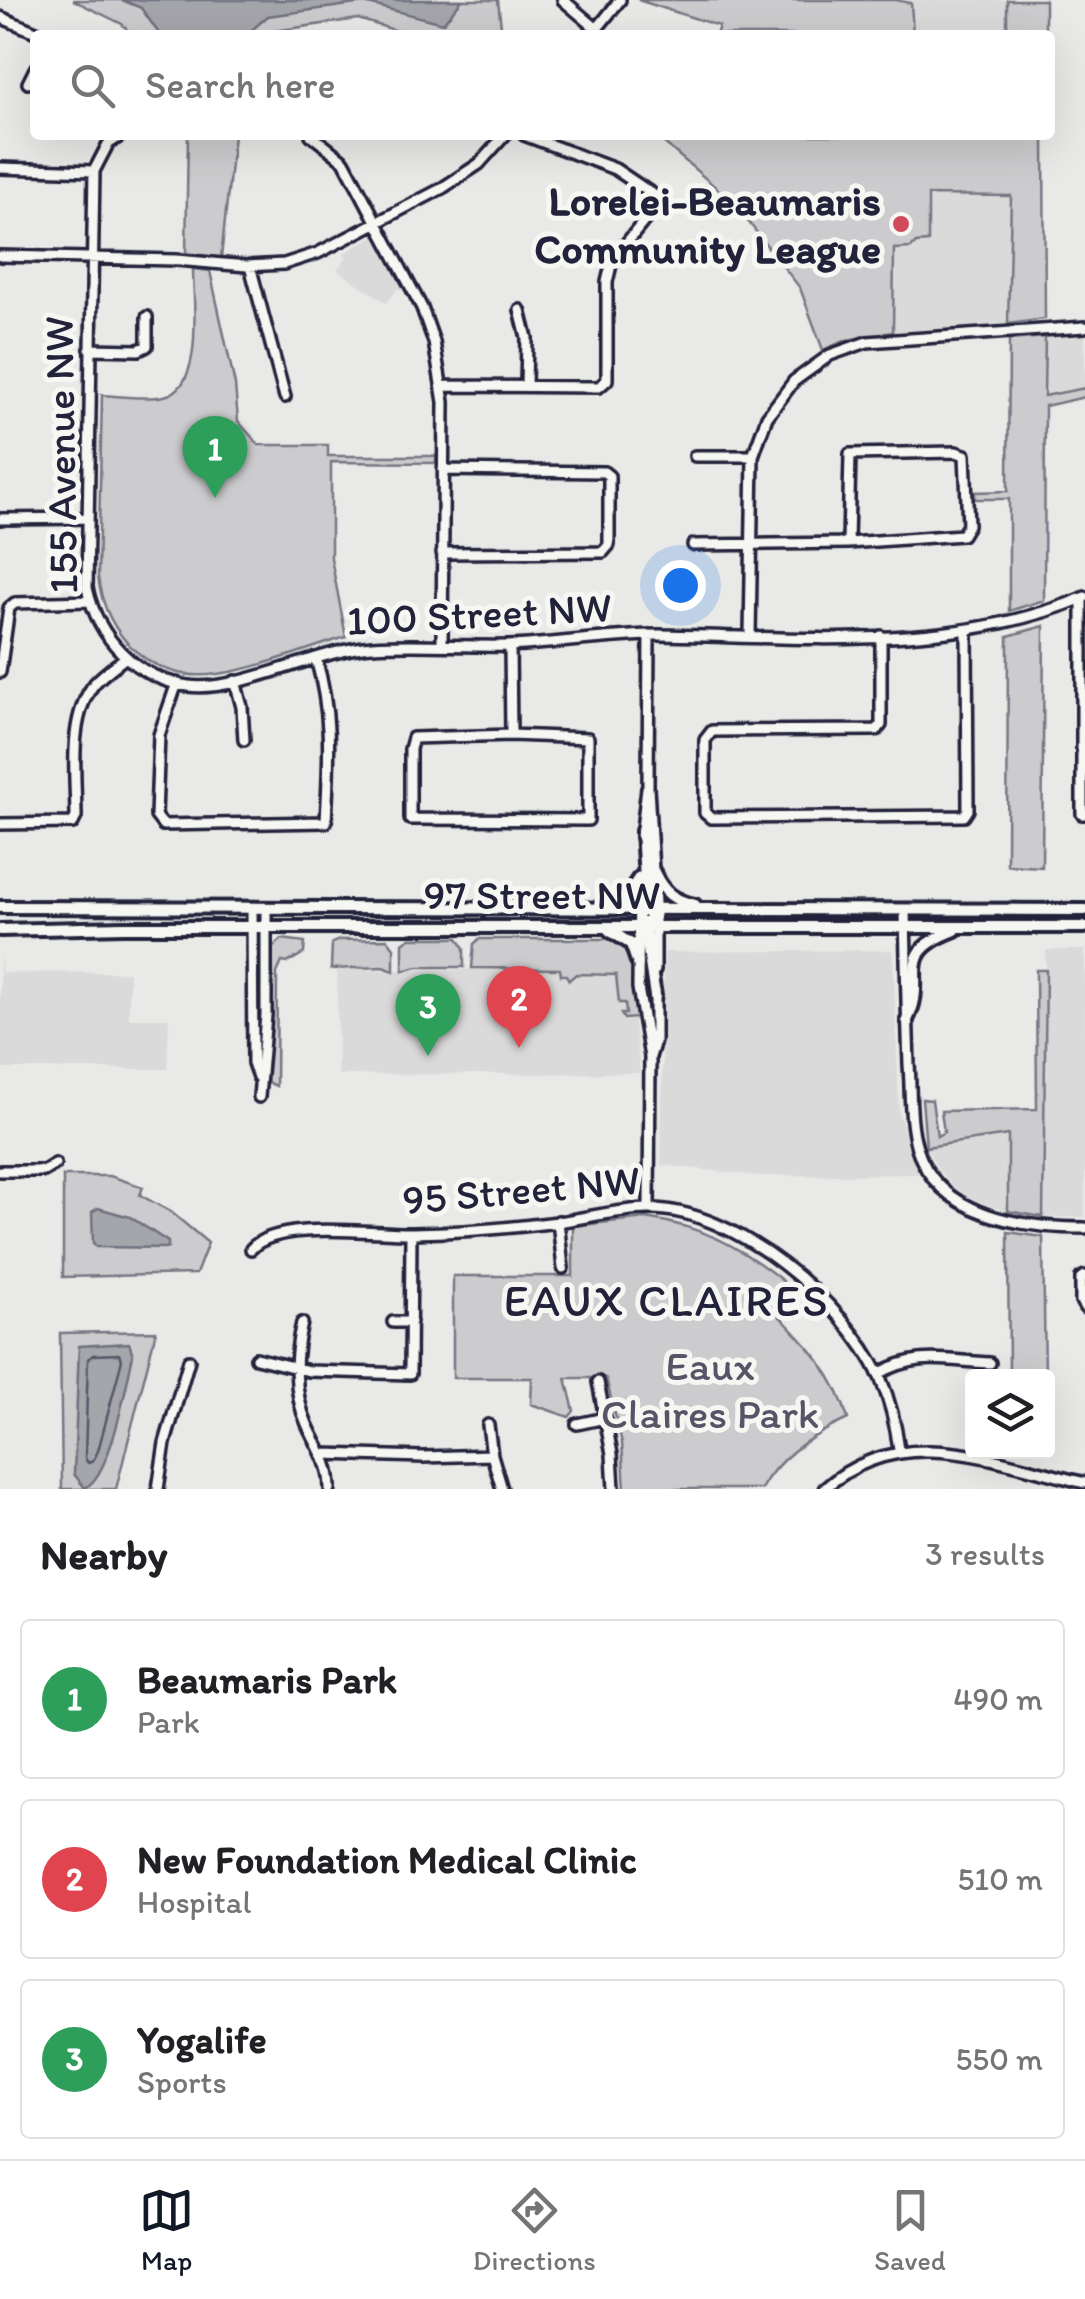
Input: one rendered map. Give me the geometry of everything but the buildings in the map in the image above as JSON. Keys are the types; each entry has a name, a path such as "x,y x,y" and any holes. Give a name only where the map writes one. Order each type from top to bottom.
{"main road":[{"path":"642,831 655,996"},
{"path":"654,872 662,888 677,900 726,910"},
{"path":"604,910 623,901 640,878"},
{"name":"97 Street NW","path":"2,908 1085,910"},
{"path":"907,1020 914,999 918,953 930,940 964,926"},
{"name":"97 Street NW","path":"0,930 1085,926"},
{"path":"604,927 628,940 638,964"}],"street":[{"path":"564,0 592,30"},
{"path":"596,30 620,0"},
{"path":"0,17 31,30"},
{"path":"28,83 30,79"},
{"path":"0,168 94,171 108,144 114,140"},
{"path":"318,140 344,160 422,308 434,342 441,386 442,645"},
{"path":"0,256 284,264 378,222 479,164 501,140"},
{"path":"441,386 599,387 607,380 608,282 612,261 660,200 615,169 537,140"},
{"name":"155 Avenue NW","path":"94,171 87,588 107,640 126,657"},
{"path":"250,266 285,398"},
{"path":"520,310 526,338 526,386"},
{"path":"90,349 139,350 147,346 147,316"},
{"path":"750,636 753,456 774,406 804,373 830,355 858,344 1085,327"},
{"path":"693,545 848,543 965,534 965,455 850,454 848,543"},
{"path":"695,456 753,456"},
{"path":"442,554 604,552 609,545 610,476 604,472 443,470"},
{"path":"0,519 88,518"},
{"path":"1084,598 1084,814"},
{"name":"100 Street NW","path":"126,657 177,684 193,687 235,681 344,649 373,646 510,646 649,635 881,636 967,632 1084,598"},
{"path":"0,672 9,608 15,603 90,601"},
{"path":"881,636 877,730 712,731 705,740 705,814 711,818 964,816 968,810 967,632"},
{"path":"647,911 654,872 648,788 649,635"},
{"path":"510,646 511,735"},
{"path":"0,824 73,823 76,739 82,706 95,684 126,657"},
{"path":"177,684 159,735 156,816 164,825 326,822 328,700 316,658"},
{"path":"235,681 244,740"},
{"path":"511,735 588,738 588,820 410,819 413,738 511,735"},
{"path":"647,911 640,878 648,788"},
{"path":"252,910 253,1063 259,1080"},
{"path":"259,1097 264,1063 266,910"},
{"path":"905,910 912,1111 918,1150 935,1181 963,1204 990,1216 1049,1228 1085,1228"},
{"path":"647,927 638,964 642,1023 650,1057 649,1208"},
{"path":"650,1057 655,1041 655,996"},
{"path":"0,1171 44,1171 55,1164"},
{"name":"95 Street NW","path":"250,1249 265,1237 287,1232 411,1234 558,1222 649,1208 695,1216 760,1246 788,1268 844,1326 878,1374 894,1417 899,1450"},
{"path":"558,1222 564,1268"},
{"path":"256,1358 296,1369 379,1371 405,1376 411,1369 411,1234"},
{"path":"1085,1276 1081,1278 1085,1308"},
{"path":"393,1322 411,1322"},
{"path":"302,1323 296,1369 304,1430 324,1454 330,1489"},
{"path":"878,1374 900,1362 922,1359 990,1362"},
{"path":"158,1489 165,1443 189,1360"},
{"path":"598,1382 614,1489"},
{"path":"577,1424 605,1418"},
{"path":"488,1426 502,1489"},
{"path":"824,1489 862,1462 899,1450 956,1454 1085,1483"},
{"path":"324,1454 492,1454"}],"shaded area":[{"path":"895,0 1007,0 1007,30 913,30 911,3"},
{"path":"927,195 1011,196 1008,324 893,332 893,248 911,248"},
{"path":"376,235 409,294 398,288 387,303 337,270 346,258 344,253"},
{"path":"1085,334 1085,388 1044,397 1045,337"},
{"path":"893,950 899,1113 918,1174 758,1176 661,1165 664,952"},
{"path":"1046,950 1085,950 1085,1217 1044,1217"},
{"path":"0,951 2,973 129,972 129,1018 169,1018 167,1069 0,1069"},
{"path":"628,969 640,1073 338,1075 337,970"},
{"path":"1009,1134 1008,1211 976,1201 954,1188 926,1147"}],"green space":[{"path":"73,0 498,0 501,30 394,30 358,19 281,30 127,30"},
{"path":"638,0 895,0 911,3 913,30 718,30 719,26"},
{"path":"1007,0 1045,0 1045,30 1007,30"},
{"path":"188,140 233,140 221,258 186,253"},
{"path":"661,140 1044,140 1045,319 1008,324 1011,196 928,195 928,242 894,249 893,332 847,340 823,350 800,288 733,202"},
{"path":"193,269 210,271 235,385 238,421 259,445 328,445 328,456 436,456 436,463 331,462 331,558 346,637 248,668 194,675 173,672 136,652 111,619 98,577 102,395 141,398 164,396 177,390 186,377 194,342"},
{"path":"1045,337 1044,396 1085,388 1085,397 1045,406 1044,600 1009,611 1009,499 975,499 975,492 1008,491 1009,340"},
{"path":"1044,626 1042,867 1007,865 1008,636"},
{"path":"410,938 458,938 464,948 464,967 417,967 403,971 403,943"},
{"path":"282,939 305,942 304,953 282,962 277,973 276,1086 265,1081 270,950"},
{"path":"387,939 394,948 394,971 383,967 331,969 332,943"},
{"path":"479,939 611,939 626,944 632,956 636,1018 624,1019 621,1014 626,1014 625,1003 619,1003 616,975 576,974 569,980 561,975 560,969 472,968 474,944"},
{"path":"1036,970 1046,970 1043,1217 1008,1211 1008,1135 926,1147 922,1099 932,1100 937,1136 944,1132 941,1111 1037,1109"},
{"path":"63,1176 110,1176 143,1187 140,1195 171,1212 208,1243 196,1274 63,1277"},
{"name":"Eaux Claires Park","path":"646,1218 719,1239 783,1281 766,1302 815,1355 842,1401 848,1419 799,1447 777,1466 761,1489 625,1489 622,1443 606,1378 566,1378 574,1411 569,1417 531,1404 532,1378 453,1378 453,1276 573,1276 573,1226"},
{"path":"1008,1232 1043,1237 1045,1369 1009,1369"},
{"path":"156,1331 116,1489 62,1489 60,1333"}],"water":[{"path":"122,0 462,0 443,23 364,3 268,16 252,30 156,30 141,8"},
{"path":"98,1208 130,1217 168,1242 168,1248 96,1247 92,1212"},
{"path":"129,1343 133,1355 110,1449 94,1480 85,1488 74,1474 79,1346"}],"place":[{"name":"Lorelei-Beaumaris Community League","path":"901,224"},
{"name":"Beaumaris Park","path":"215,498"},
{"name":"New Foundation Medical Clinic","path":"519,1048"},
{"name":"Yogalife","path":"428,1056"}],"district":[{"name":"EAUX CLAIRES","path":"667,1300"}]}
